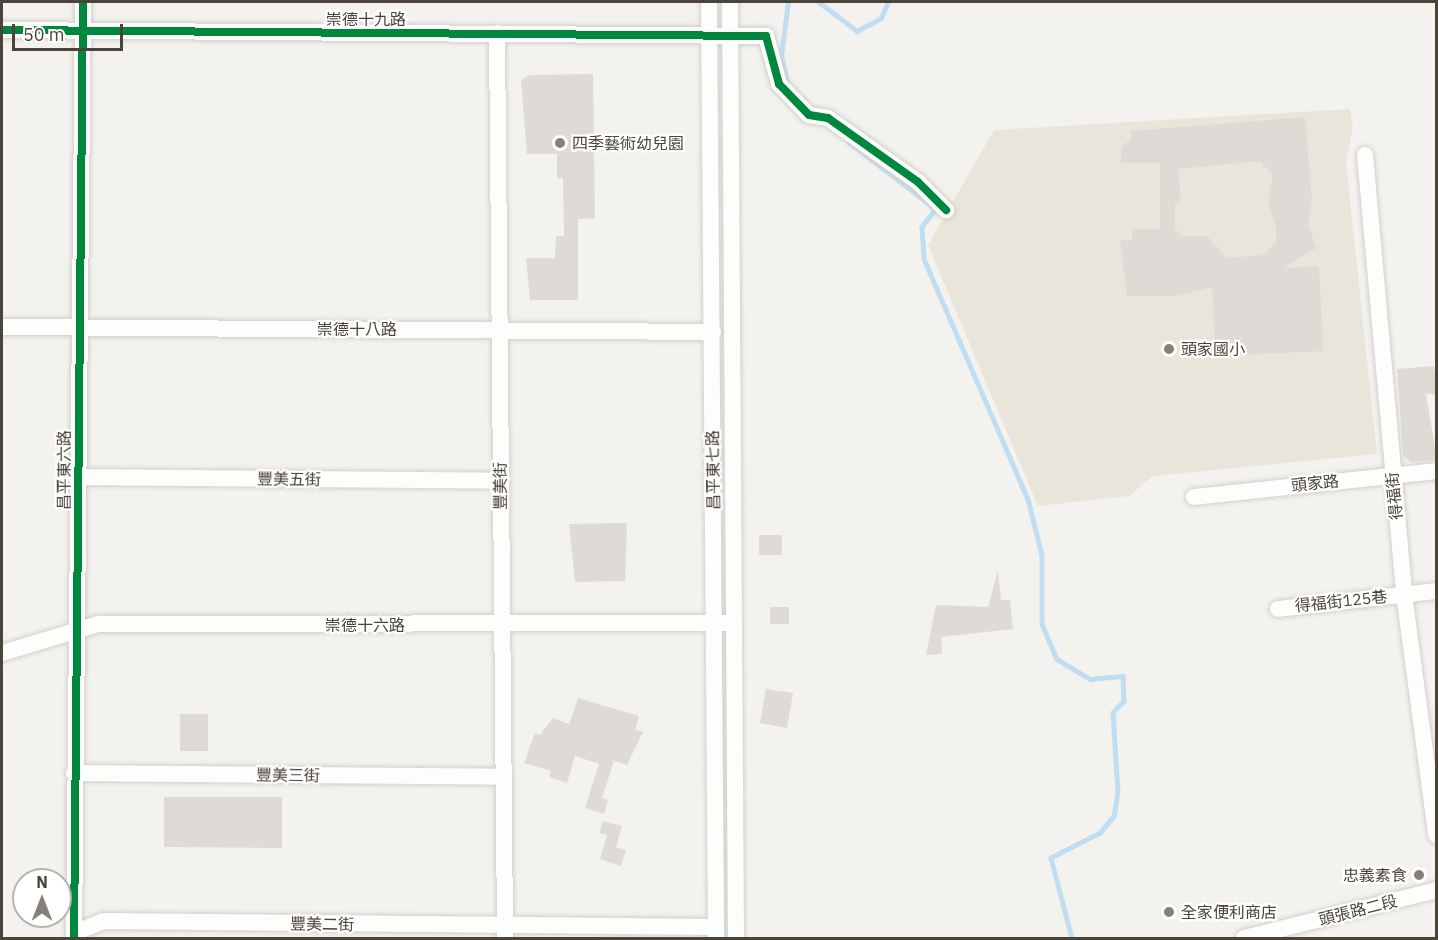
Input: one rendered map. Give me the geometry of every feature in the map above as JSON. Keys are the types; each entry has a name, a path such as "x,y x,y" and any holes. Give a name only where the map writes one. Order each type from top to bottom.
{"street":[{"name":"昌平東六路","path":"74,936 78,327 83,2"},
{"name":"昌平東七路","path":"709,2 713,332 736,939"},
{"name":"昌平東七路","path":"716,933 725,623 730,2"},
{"name":"崇德十九路","path":"2,30 730,33 766,36 779,84 809,115 828,118 918,182 946,210"},
{"name":"豐美街","path":"496,33 500,626 505,932"},
{"name":"得福街","path":"1365,155 1404,594 1437,835"},
{"name":"崇德十八路","path":"2,327 713,332"},
{"name":"頭家路","path":"1194,496 1437,471"},
{"name":"豐美五街","path":"78,477 500,481"},
{"name":"得福街125巷","path":"1278,609 1437,591"},
{"name":"崇德十六路","path":"2,653 98,624 500,626 725,623"},
{"name":"豐美三街","path":"74,773 502,777"},
{"name":"頭張路二段","path":"1244,939 1437,890"},
{"name":"豐美二街","path":"74,936 103,921 505,932 716,933"}],"shaded area":[{"name":"頭家國小","path":"1350,109 1353,128 1346,162 1377,454 1153,476 1129,496 1038,506 928,245 994,130"}],"building":[{"name":"四季藝術幼兒園","path":"593,74 595,218 578,219 578,300 530,300 526,258 555,258 556,236 564,236 563,178 557,178 557,154 527,154 521,80 530,75"},
{"path":"1305,117 1312,200 1308,224 1316,248 1283,268 1319,266 1323,351 1216,356 1212,287 1177,296 1127,296 1120,240 1132,240 1132,229 1160,229 1160,163 1121,163 1121,147 1131,139 1130,131","holes":["1260,161 1273,175 1268,202 1276,227 1276,243 1263,255 1227,258 1207,236 1182,236 1175,229 1175,204 1181,202 1178,169"]},
{"path":"1434,366 1437,394 1426,394 1437,460 1411,462 1403,456 1397,369"},
{"path":"627,523 625,581 575,582 569,524"},
{"path":"759,535 782,535 782,555 759,555"},
{"path":"998,570 1001,600 1010,600 1013,629 941,637 942,654 926,655 936,605 988,607"},
{"path":"770,607 789,607 789,624 770,624"},
{"path":"766,689 793,693 787,728 760,723"},
{"path":"578,698 639,716 635,730 643,732 627,765 614,761 602,798 608,800 604,814 585,808 599,764 575,756 567,783 549,777 551,771 524,763 535,733 540,735 553,718 569,724"},
{"path":"180,714 208,714 208,751 180,751"},
{"path":"164,797 282,797 282,848 164,847"},
{"path":"603,821 622,826 616,847 626,850 621,866 600,859 607,835 599,833"}],"waterway":[{"path":"787,82 781,55 788,2"},
{"path":"819,2 857,31 881,18 888,2"},
{"path":"849,142 936,209 922,227 924,259 1028,499 1042,555 1042,624 1057,659 1090,679 1123,676 1124,701 1113,713 1118,792 1114,816 1100,833 1051,858 1072,938"}],"cycle path":[{"path":"74,938 83,2"},
{"path":"2,30 766,36 779,84 809,115 828,118 918,182 946,210"}],"place":[{"name":"四季藝術幼兒園","path":"560,143"},
{"name":"頭家國小","path":"1169,349"},
{"name":"忠義素食","path":"1419,875"},
{"name":"全家便利商店","path":"1169,912"}]}
